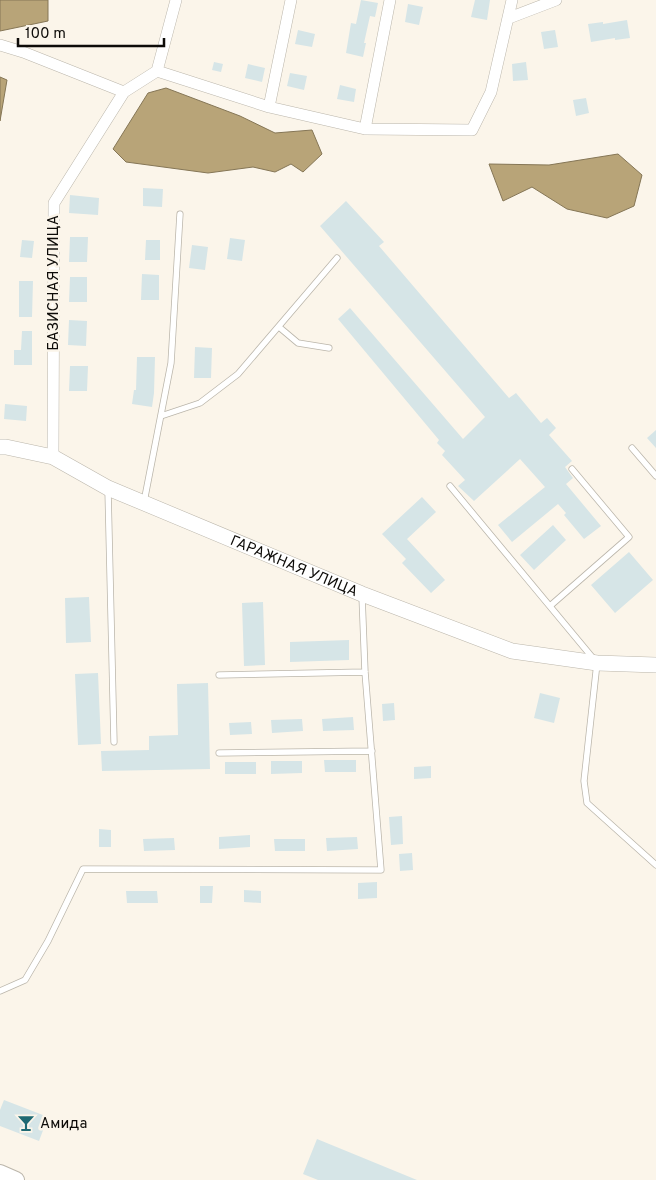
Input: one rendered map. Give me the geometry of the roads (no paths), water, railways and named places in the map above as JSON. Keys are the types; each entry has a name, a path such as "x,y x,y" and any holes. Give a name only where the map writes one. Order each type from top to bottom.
{"main road":[{"path":"0,1173 16,1180"}],"street":[{"path":"176,0 157,71 269,107 365,129 472,130 491,92 512,0"},
{"path":"269,107 291,0"},
{"path":"365,129 390,0"},
{"path":"509,18 556,0"},
{"path":"0,45 23,52 124,92"},
{"name":"БАЗИСНАЯ УЛИЦА","path":"53,457 54,203 124,92 157,71"},
{"name":"ГАРАЖНАЯ УЛИЦА","path":"0,447 53,457 108,488 362,594 512,651 597,663 656,665"}],"lane":[{"path":"144,502 171,363 180,214"},
{"path":"161,416 200,403 238,374 337,258"},
{"path":"278,327 298,343 329,348"},
{"path":"632,448 656,476"},
{"path":"550,606 629,537 572,469"},
{"path":"450,486 597,663 584,781 587,803 656,865"},
{"path":"108,488 114,742"},
{"path":"0,990 25,980 48,941 83,869 381,870 362,594"},
{"path":"219,675 366,672"},
{"path":"219,754 372,751"}],"place":[{"name":"Амида","path":"26,1123"}]}
